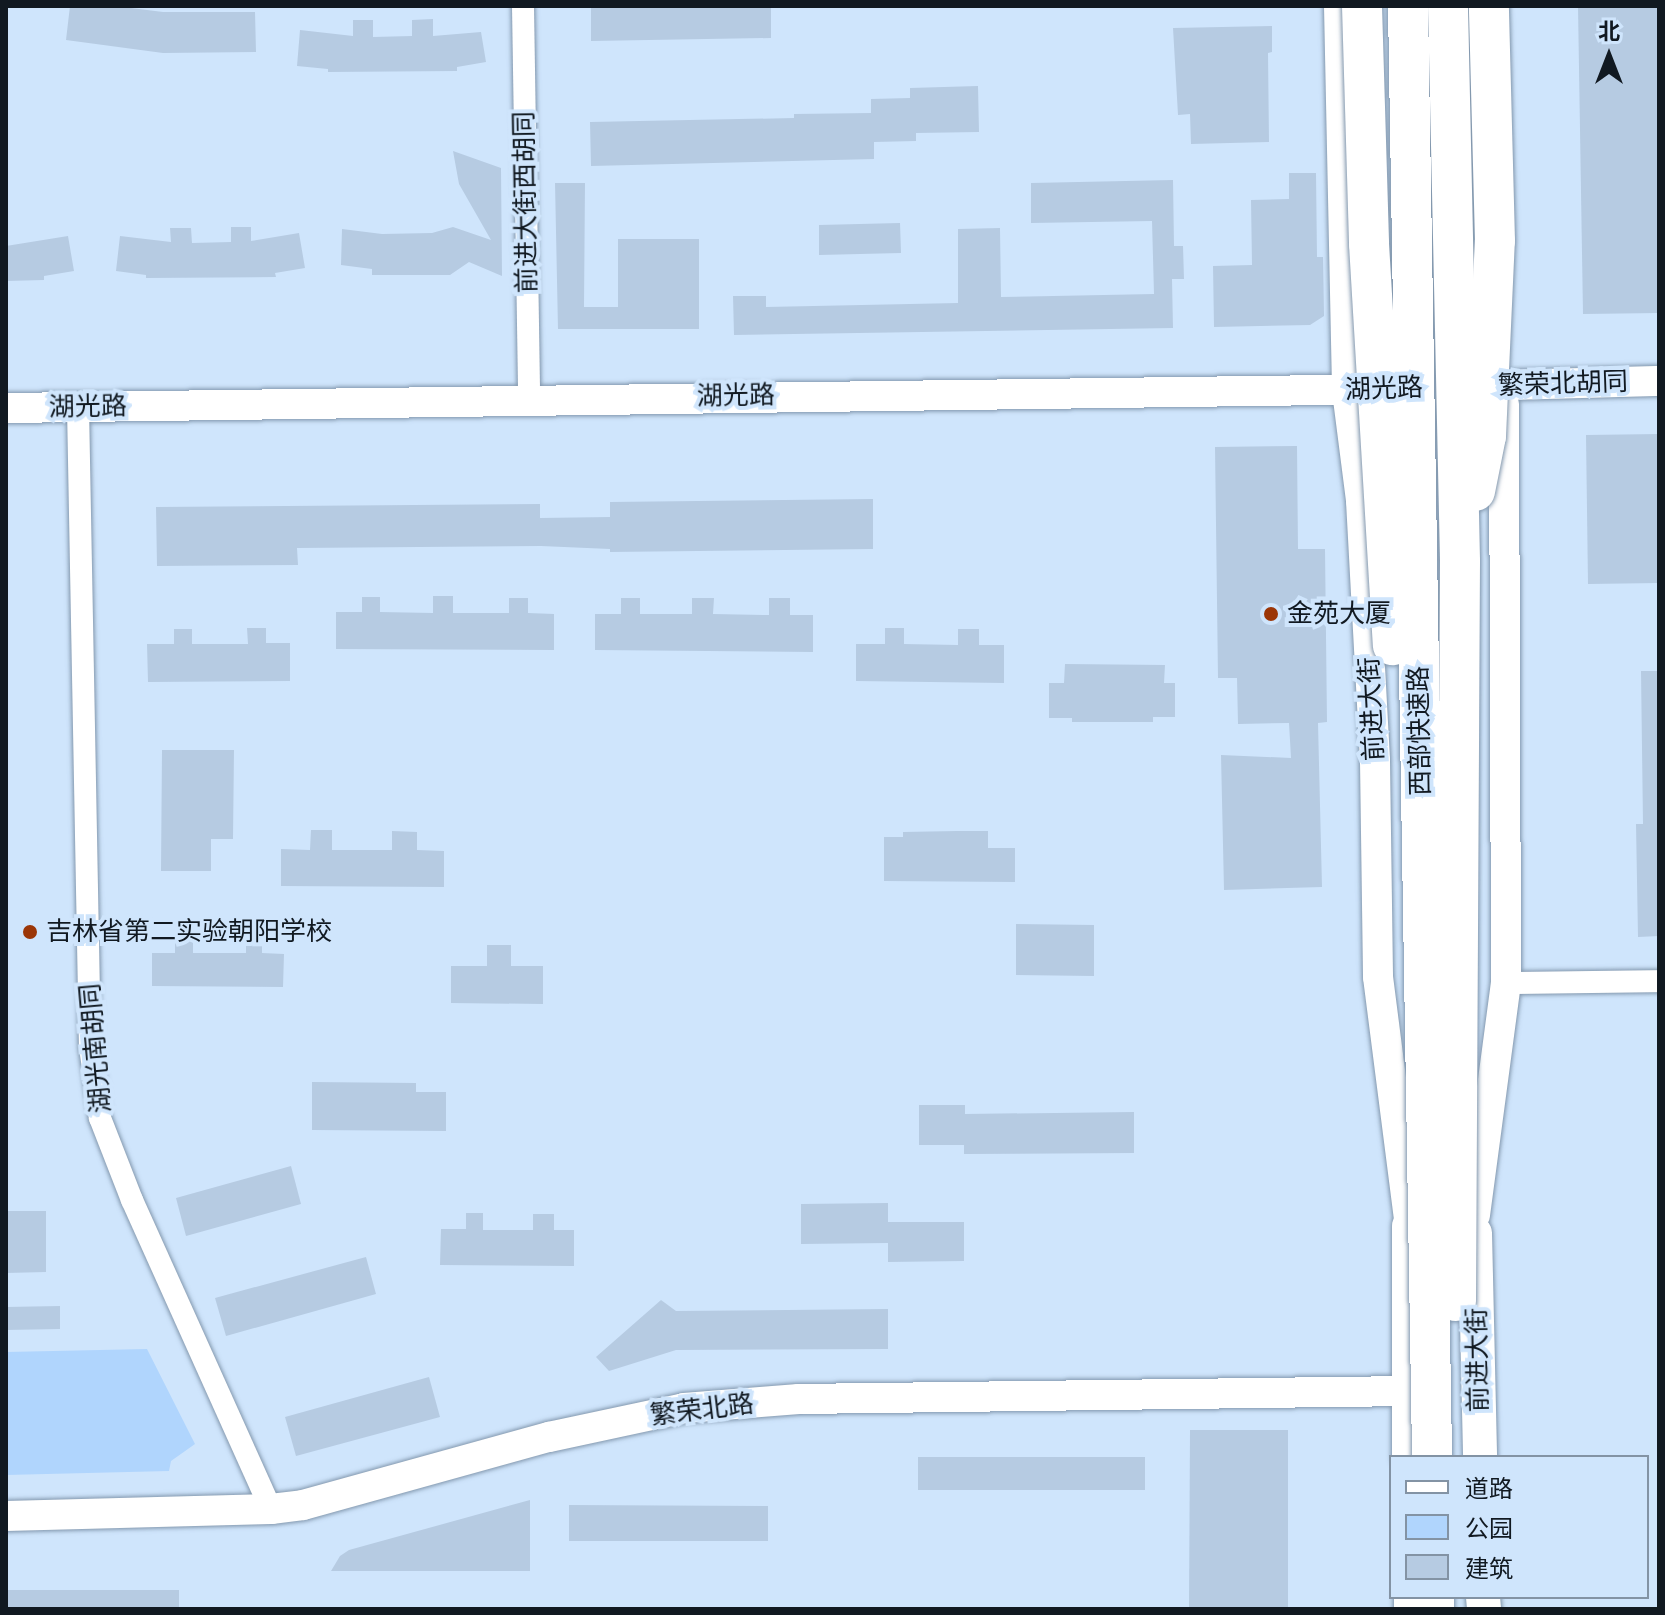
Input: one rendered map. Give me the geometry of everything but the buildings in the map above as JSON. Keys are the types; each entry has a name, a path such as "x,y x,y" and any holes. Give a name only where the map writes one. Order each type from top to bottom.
{"highway":[{"path":"1362,6 1369,244 1404,840 1425,1059"},
{"name":"西部快速路","path":"1408,6 1432,1455"},
{"name":"西部快速路","path":"1448,6 1460,562 1455,1455"},
{"path":"1460,562 1487,421 1495,241 1489,6"}],"main road":[{"name":"前进大街","path":"1390,6 1412,878 1409,1455"},
{"name":"前进大街","path":"1460,6 1467,386 1468,966 1480,1455"}],"street":[{"name":"前进大街西胡同","path":"523,6 529,399"},
{"name":"前进大街","path":"1339,6 1347,391 1361,501 1372,700 1378,977 1409,1219"},
{"name":"前进大街","path":"1475,1215 1506,983 1504,385 1513,252 1508,6"},
{"name":"繁荣北胡同","path":"1467,386 1659,381"},
{"name":"湖光路","path":"6,408 1347,391 1467,386"},
{"name":"湖光南胡同","path":"78,407 90,1047 100,1118 132,1200 271,1509"},
{"path":"1506,983 1659,981"},
{"name":"繁荣北路","path":"6,1516 271,1509 341,1497 549,1437 684,1408 799,1399 1409,1391"}],"green space":[{"path":"147,1349 195,1444 171,1461 169,1471 6,1475 6,1352"}],"place":[{"name":"金苑大厦","path":"1271,614"},
{"name":"吉林省第二实验朝阳学校","path":"30,932"}]}
